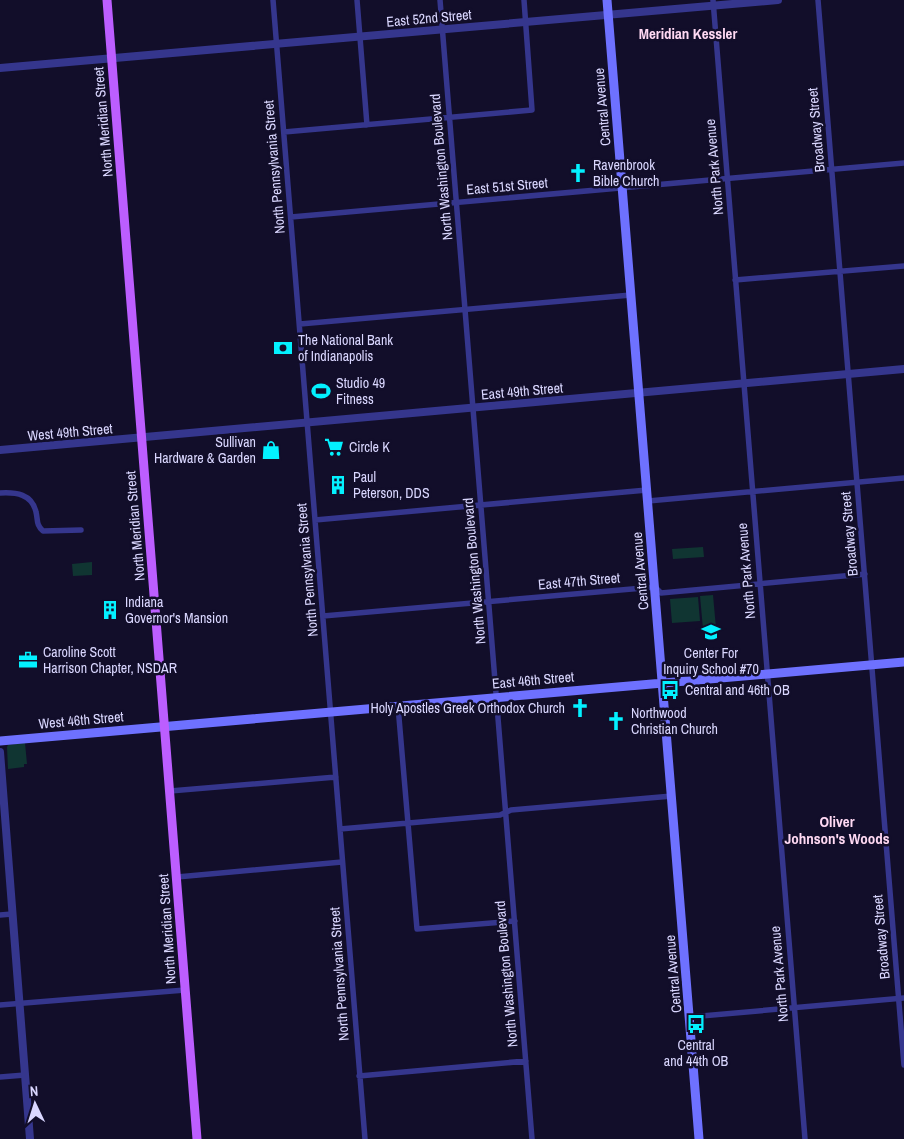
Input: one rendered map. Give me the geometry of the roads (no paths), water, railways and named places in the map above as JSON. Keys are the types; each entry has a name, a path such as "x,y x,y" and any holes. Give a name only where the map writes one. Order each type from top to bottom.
{"main road":[{"name":"North Meridian Street","path":"107,0 197,1139"},
{"name":"Central Avenue","path":"607,0 699,1139"},
{"name":"East 46th Street","path":"165,726 904,662"},
{"name":"West 46th Street","path":"0,740 165,726"}],"street":[{"name":"North Pennsylvania Street","path":"273,0 364,1139"},
{"path":"357,0 367,125"},
{"name":"North Washington Boulevard","path":"440,0 532,1139"},
{"path":"284,132 532,110 524,0"},
{"name":"East 52nd Street","path":"0,68 525,22 713,3 778,0"},
{"name":"Broadway Street","path":"818,0 901,999 904,1066"},
{"name":"North Park Avenue","path":"713,3 805,1139"},
{"name":"East 51st Street","path":"291,218 904,163"},
{"path":"735,280 904,266"},
{"path":"300,324 631,296"},
{"name":"East 49th Street","path":"142,438 904,369"},
{"name":"West 49th Street","path":"0,450 142,438"},
{"path":"648,501 904,478"},
{"path":"315,520 647,490"},
{"path":"0,493 18,493 29,499 36,510 38,526 42,531 81,530"},
{"name":"East 47th Street","path":"323,616 655,587 661,593 865,574"},
{"path":"398,706 417,929 515,921"},
{"path":"0,752 3,833 12,914 30,1139"},
{"path":"170,791 336,777"},
{"path":"340,828 500,815 511,810 672,796"},
{"path":"177,877 342,862"},
{"path":"0,916 12,914"},
{"path":"0,1005 185,990"},
{"path":"690,1017 901,999"},
{"path":"359,1076 526,1061"},
{"path":"0,1077 25,1075"}],"place":[{"name":"Ravenbrook Bible Church","path":"578,173"},
{"name":"The National Bank of Indianapolis","path":"283,348"},
{"name":"Studio 49 Fitness","path":"321,391"},
{"name":"Circle K","path":"334,447"},
{"name":"Sullivan Hardware & Garden","path":"271,450"},
{"name":"Paul Peterson, DDS","path":"338,485"},
{"name":"Indiana Governor's Mansion","path":"110,610"},
{"name":"Center For Inquiry School #70","path":"711,632"},
{"name":"Caroline Scott Harrison Chapter, NSDAR","path":"28,660"},
{"name":"Central and 46th OB","path":"670,690"},
{"name":"Holy Apostles Greek Orthodox Church","path":"580,708"},
{"name":"Northwood Christian Church","path":"616,721"},
{"name":"Central and 44th OB","path":"696,1024"}],"district":[{"name":"Meridian Kessler","path":"688,34"},
{"name":"Oliver Johnson's Woods","path":"837,830"}]}
